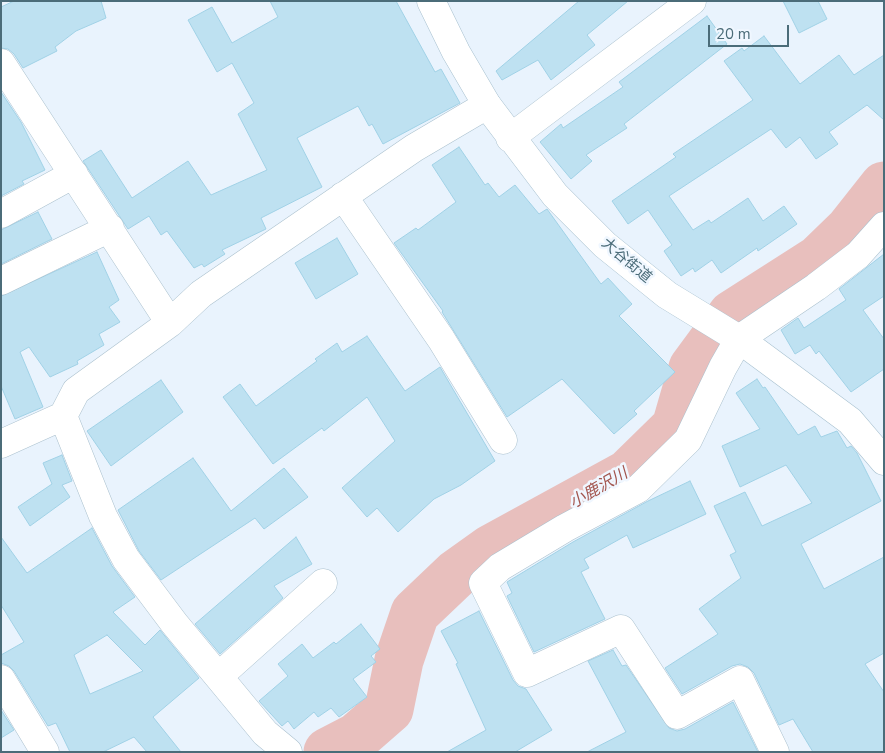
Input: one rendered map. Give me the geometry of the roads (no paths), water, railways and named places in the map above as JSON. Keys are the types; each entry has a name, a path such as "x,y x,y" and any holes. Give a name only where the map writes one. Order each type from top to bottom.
{"street":[{"name":"大谷街道","path":"431,1 456,52 486,105 555,195 605,245 667,295 739,339 850,421 884,461"},
{"path":"510,138 692,1"},
{"path":"1,63 170,323"},
{"path":"1,444 63,416 76,391 170,323 201,294 414,148 486,105"},
{"path":"1,214 74,174"},
{"path":"343,196 441,339 503,440"},
{"path":"775,752 740,680 677,715 621,629 527,673 483,583 500,567 557,533 638,489 688,440 722,367 739,339 816,287 851,260 884,226"},
{"path":"2,280 110,228"},
{"path":"63,416 103,516 126,559 174,623 265,733 288,752"},
{"path":"219,676 323,583"},
{"path":"1,679 46,752"}],"waterway":[{"name":"小鹿沢川","path":"328,752 357,737 389,709 399,660 415,613 456,574 491,549 628,474 676,427 693,368 732,315 818,260 850,229 884,186"}]}
